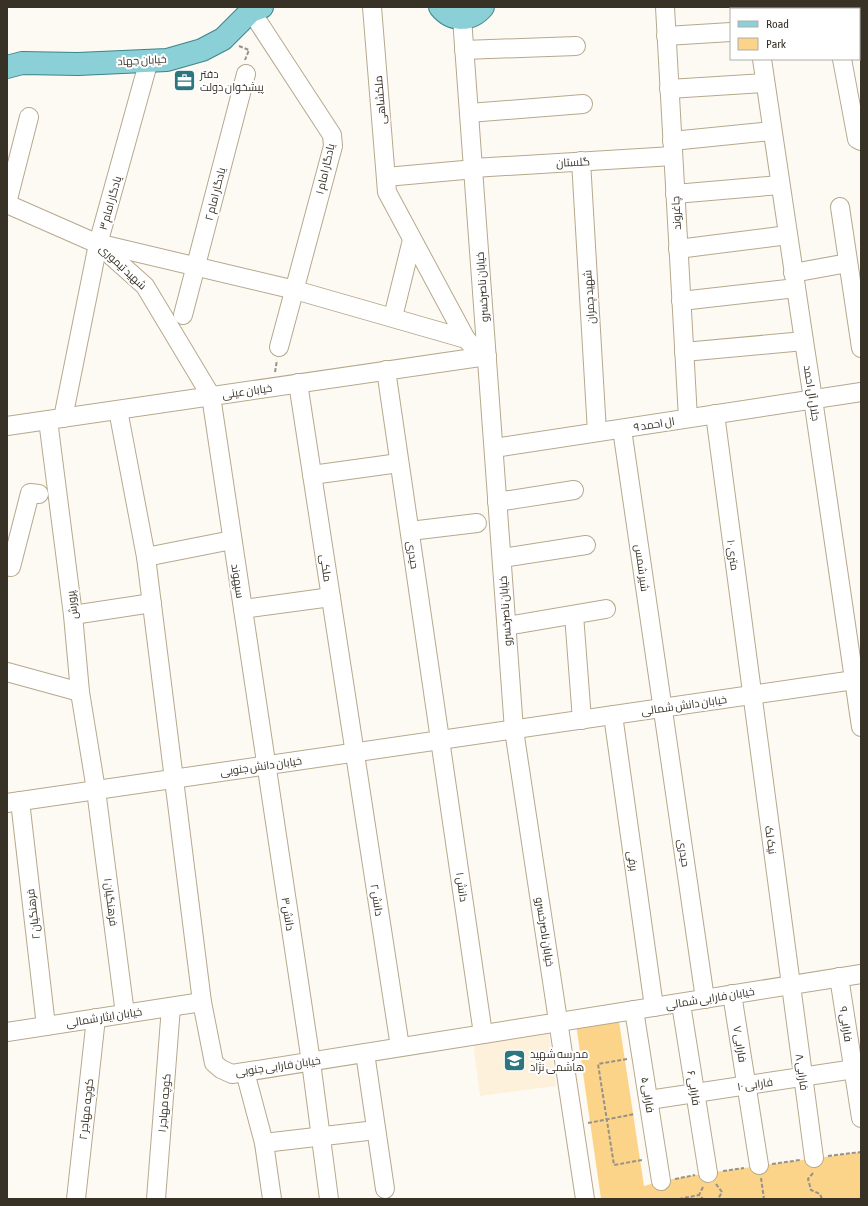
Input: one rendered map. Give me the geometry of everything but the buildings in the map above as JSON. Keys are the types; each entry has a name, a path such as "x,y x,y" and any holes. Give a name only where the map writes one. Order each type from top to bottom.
{"main road":[{"path":"440,7 447,14 462,18 473,15 483,7"},
{"name":"خیابان جهاد","path":"7,67 22,63 78,64 167,60 202,50 223,39 254,8"}],"street":[{"name":"ملکشاهی","path":"372,7 386,185"},
{"name":"چاغروند","path":"664,7 688,418"},
{"name":"یادگار امام ۱","path":"254,8 332,135 332,146 279,347"},
{"name":"خیابان ناصرخسرو","path":"462,18 469,113 468,169 484,356 494,448 514,730 585,1199"},
{"path":"666,36 730,32"},
{"path":"464,50 576,46"},
{"name":"یادگار امام ۳","path":"55,419 98,244 150,60"},
{"name":"جلال آل احمد","path":"762,60 804,341 858,680 861,727"},
{"path":"842,60 857,140 861,141"},
{"name":"یادگار امام ۲","path":"184,315 246,74"},
{"path":"669,89 765,83"},
{"path":"469,113 583,104"},
{"path":"7,204 29,117"},
{"name":"گلستان","path":"386,185 468,169 581,161 673,148 772,131"},
{"name":"شهید چمران","path":"581,161 598,432"},
{"path":"386,185 412,240 466,339 484,356"},
{"path":"675,194 780,185"},
{"name":"شهید تیموری","path":"7,204 98,244 145,286 211,396"},
{"path":"840,207 861,348"},
{"path":"678,249 788,235"},
{"path":"393,317 412,240"},
{"path":"98,244 295,290 466,339"},
{"path":"681,300 795,280 848,263"},
{"path":"684,352 804,341"},
{"name":"خیابان عینی","path":"7,426 484,356"},
{"name":"حیدری","path":"386,370 440,740"},
{"name":"ملکی","path":"298,383 355,753"},
{"name":"ال احمد ۹","path":"494,448 861,392"},
{"name":"سپهوند","path":"211,396 266,766"},
{"path":"118,410 146,557 174,779"},
{"name":"۱۰ متری","path":"714,414 752,695"},
{"name":"پرورش","path":"55,419 80,692 96,790"},
{"name":"شیر شمس","path":"622,429 663,708"},
{"path":"312,475 400,463"},
{"path":"498,502 574,490"},
{"path":"8,571 30,493 39,494"},
{"path":"410,531 477,523"},
{"path":"146,557 232,540"},
{"path":"502,558 586,545"},
{"path":"243,609 331,597"},
{"path":"73,615 152,603"},
{"path":"507,626 606,609"},
{"path":"574,615 582,720"},
{"path":"7,672 80,692"},
{"name":"خیابان دانش شمالی","path":"514,730 858,680"},
{"name":"نیک لک","path":"752,695 790,985"},
{"name":"حیدری","path":"663,708 706,999"},
{"name":"برفی","path":"613,715 654,1007"},
{"name":"خیابان دانش جنوبی","path":"13,802 514,730"},
{"name":"دانش ۱","path":"440,740 483,1034"},
{"name":"دانش ۲","path":"355,753 400,1047"},
{"name":"دانش ۳","path":"266,766 311,1062 329,1199"},
{"name":"خیابان فارابی جنوبی","path":"174,779 202,1002 214,1063 221,1069 232,1074 558,1022"},
{"name":"فرهنگیان ۱","path":"96,790 125,1014"},
{"name":"فرهنگیان ۲","path":"13,802 46,1026"},
{"name":"خیابان فارابی شمالی","path":"558,1022 861,974"},
{"name":"فارابی ۹","path":"839,977 857,1069 861,1118"},
{"name":"فارابی ۸","path":"790,985 814,1158"},
{"name":"فارابی ۷","path":"732,994 759,1165"},
{"name":"خیابان ایثار شمالی","path":"7,1037 46,1026 202,1002"},
{"name":"فارابی ۶","path":"681,1004 707,1181"},
{"name":"کوچه مهاجر ۱","path":"158,1199 171,1007"},
{"name":"فارابی ۵","path":"634,1010 661,1181"},
{"name":"کوچه مهاجر ۲","path":"76,1199 96,1018"},
{"path":"365,1053 385,1189"},
{"name":"فارابی ۱۰","path":"649,1105 695,1093 857,1069"},
{"path":"245,1072 264,1143 272,1199"},
{"path":"264,1143 376,1130"}],"path":[{"path":"223,39 249,50 241,73 246,74"},
{"path":"273,387 279,347"},
{"path":"641,1056 598,1064 606,1120 614,1165 657,1158"},
{"path":"574,1126 606,1120 649,1105"},
{"path":"814,1158 815,1170 808,1179 811,1190 820,1194 822,1199"},
{"path":"759,1165 764,1199"},
{"path":"679,1199 699,1195 707,1181 716,1183 722,1192 718,1199"},
{"path":"699,1195 703,1199"}],"shaded area":[{"name":"مدرسه شهید ه‍اشمی نژاد","path":"547,1023 556,1086 480,1096 472,1034"}],"green space":[{"path":"619,1021 644,1186 661,1181 708,1173 861,1152 861,1199 601,1199 576,1024"}],"place":[{"name":"دفتر پیشخوان دولت","path":"184,80"},
{"name":"مدرسه شهید ه‍اشمی نژاد","path":"514,1060"}]}
